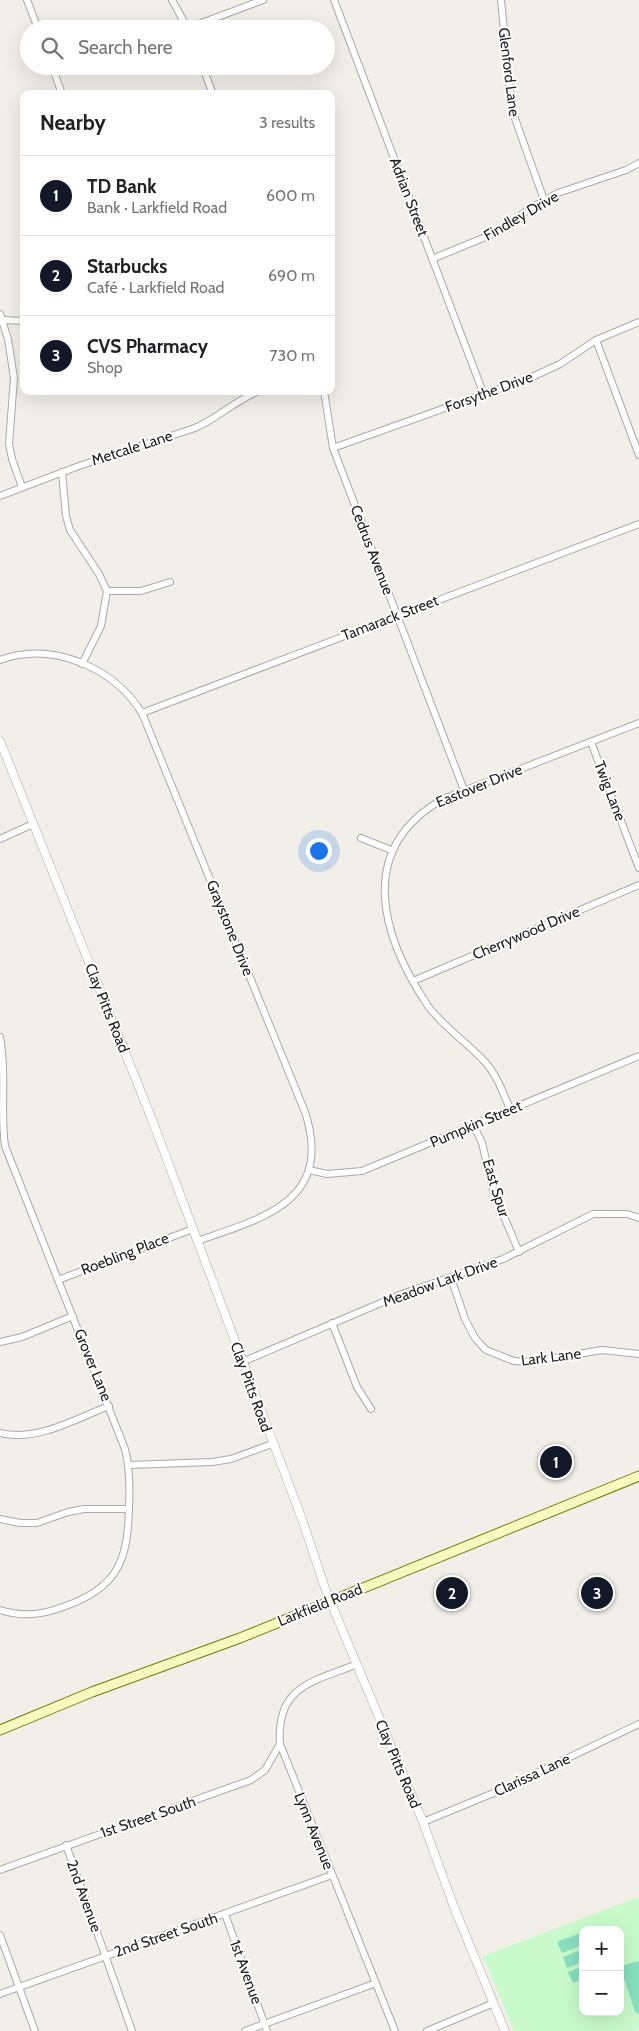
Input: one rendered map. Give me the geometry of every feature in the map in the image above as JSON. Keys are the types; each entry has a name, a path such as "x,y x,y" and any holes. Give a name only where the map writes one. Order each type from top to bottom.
{"main road":[{"name":"Larkfield Road","path":"0,1730 92,1692 240,1638 639,1476"}],"street":[{"path":"26,0 34,20"},
{"path":"172,0 183,20"},
{"path":"209,20 263,0"},
{"name":"Adrian Street","path":"334,0 484,395"},
{"name":"Glenford Lane","path":"501,0 512,110 544,200"},
{"path":"55,75 61,90"},
{"path":"206,75 211,90"},
{"name":"Findley Drive","path":"432,259 500,231 544,200 579,184 626,170 639,163"},
{"path":"20,320 1,317 8,339 14,378 9,444 22,487"},
{"name":"Forsythe Drive","path":"333,448 484,395 548,370 596,340 639,322"},
{"path":"596,340 639,455"},
{"name":"Metcale Lane","path":"0,496 62,472 195,428 249,395"},
{"name":"Cedrus Avenue","path":"325,395 333,448 464,790"},
{"path":"62,472 66,516 70,530 99,574 107,591 101,626 82,664"},
{"name":"Tamarack Street","path":"142,713 639,524"},
{"path":"107,591 141,591 170,582"},
{"name":"Graystone Drive","path":"0,660 26,653 60,655 82,664 116,683 131,696 142,713 306,1112 313,1140 309,1170 302,1185 283,1206 255,1221 197,1241"},
{"name":"Eastover Drive","path":"510,1109 500,1086 486,1063 446,1027 429,1007 413,981 389,930 384,911 385,879 391,850 412,821 427,808 464,790 639,723"},
{"name":"Clay Pitts Road","path":"0,741 151,1117 355,1665 423,1822 460,1922 505,2031"},
{"name":"Twig Lane","path":"591,742 639,868"},
{"path":"0,838 33,824"},
{"path":"361,838 391,850"},
{"name":"Cherrywood Drive","path":"413,981 639,885"},
{"name":"Grover Lane","path":"0,1037 4,1075 1,1104 2,1132 23,1193 109,1406 129,1465 129,1509 125,1552 108,1582 94,1594 80,1601 31,1616 0,1610"},
{"name":"Pumpkin Street","path":"309,1170 327,1174 362,1172 639,1056"},
{"name":"East Spur","path":"473,1124 482,1143 494,1193 519,1252"},
{"name":"Meadow Lark Drive","path":"242,1362 402,1294 519,1252 593,1214 627,1214 639,1218"},
{"name":"Roebling Place","path":"58,1280 192,1229"},
{"name":"Lark Lane","path":"451,1278 465,1319 475,1338 486,1350 514,1361 602,1350 639,1354"},
{"path":"0,1342 22,1337 73,1316"},
{"path":"332,1323 356,1387 371,1409"},
{"path":"0,1433 22,1436 38,1433 109,1406"},
{"path":"129,1465 212,1462 231,1459 272,1444"},
{"path":"0,1519 20,1523 37,1523 68,1512 84,1509 129,1509"},
{"name":"Lynn Avenue","path":"355,1665 306,1684 296,1691 281,1712 280,1744 395,2031"},
{"name":"Clarissa Lane","path":"423,1822 501,1790 639,1724"},
{"name":"1st Street South","path":"0,1870 251,1780 265,1770 280,1744"},
{"name":"2nd Avenue","path":"66,1845 132,2031"},
{"name":"2nd Street South","path":"0,1994 332,1875"},
{"name":"1st Avenue","path":"225,1914 267,2031"},
{"path":"0,1935 35,2031"},
{"path":"245,2031 376,1983"},
{"path":"427,2031 494,2003"}],"green space":[{"path":"639,1897 639,2029 634,2031 514,2031 483,1956"},
{"path":"579,1934 579,1947 562,1953 557,1942"},
{"path":"579,1951 579,1964 567,1968 563,1957"},
{"path":"639,1961 639,2014 635,2012 624,1978 624,1965"},
{"path":"579,1968 579,1981 573,1983 568,1972"}],"place":[{"name":"TD Bank","path":"556,1462"},
{"name":"Starbucks","path":"452,1593"},
{"name":"CVS Pharmacy","path":"597,1593"}]}
